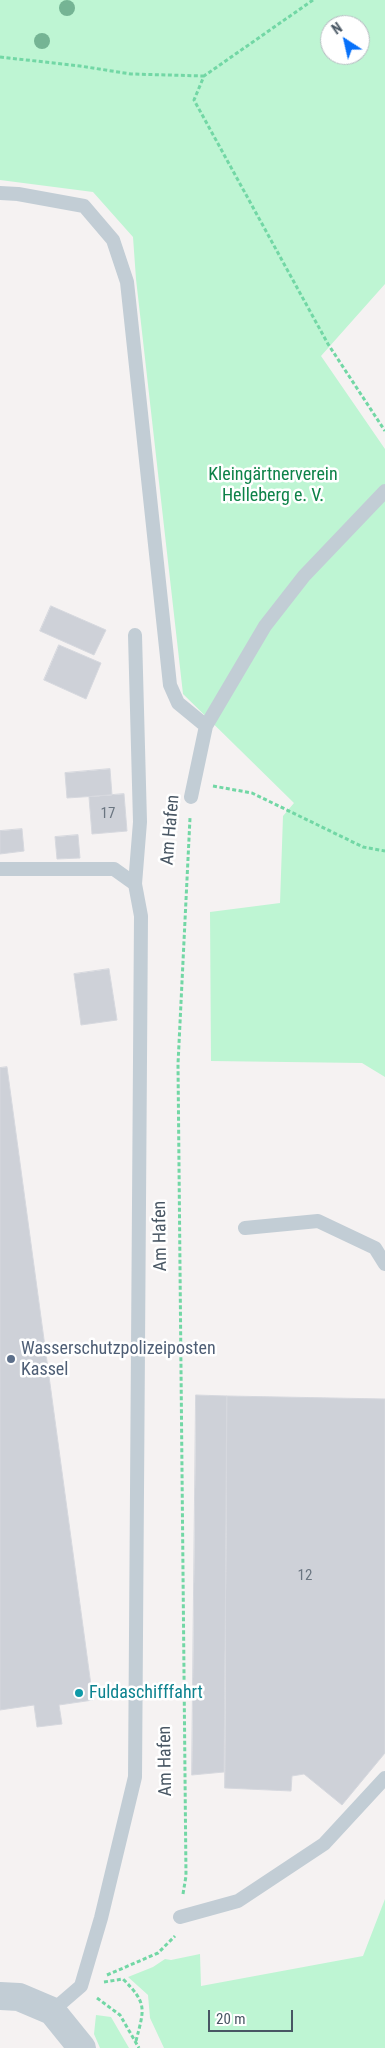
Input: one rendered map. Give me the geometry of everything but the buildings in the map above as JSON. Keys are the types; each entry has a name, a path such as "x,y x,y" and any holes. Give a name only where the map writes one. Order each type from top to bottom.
{"street":[{"path":"0,1996 19,1997 52,2012 82,2048"}],"lane":[{"path":"0,193 18,194 84,206 113,240 127,282 170,685 178,703 206,726"},
{"name":"Am Hafen","path":"192,797 206,726 265,626 304,576 385,491"},
{"path":"52,2012 82,1986 101,1918 135,1777 141,916 135,884 140,822 135,635"},
{"path":"0,869 114,869 135,884"},
{"path":"246,1228 318,1221 375,1248 385,1264"},
{"path":"180,1917 238,1901 324,1844 385,1778"}],"path":[{"path":"313,0 204,76 194,100 328,344 385,431"},
{"path":"0,56 131,74 204,76"},
{"path":"192,797 211,786 252,793 363,847 385,851"},
{"name":"Am Hafen","path":"82,1986 158,1953 178,1933 186,1866 178,1064 192,797"},
{"path":"82,1986 123,1979 138,1995 144,2013 136,2042"},
{"path":"82,1986 120,2015 139,2048"}],"green space":[{"name":"Kleingärtnerverein Helleberg e. V.","path":"0,0 385,0 385,284 321,356 385,449 385,1077 362,1063 211,1061 210,912 280,903 283,816 294,803 183,694 136,279 133,237 93,192 0,180"},
{"path":"385,1899 385,2048 164,2048 150,2018 148,1995 128,1977 153,1967 165,1959 171,1960 200,1954 201,1986 363,1956"},
{"path":"96,2015 111,2017 129,2048 100,2048 94,2034"}],"place":[{"name":"Wasserschutzpolizeiposten Kassel","path":"11,1359"},
{"name":"Fuldaschifffahrt","path":"79,1693"}]}
